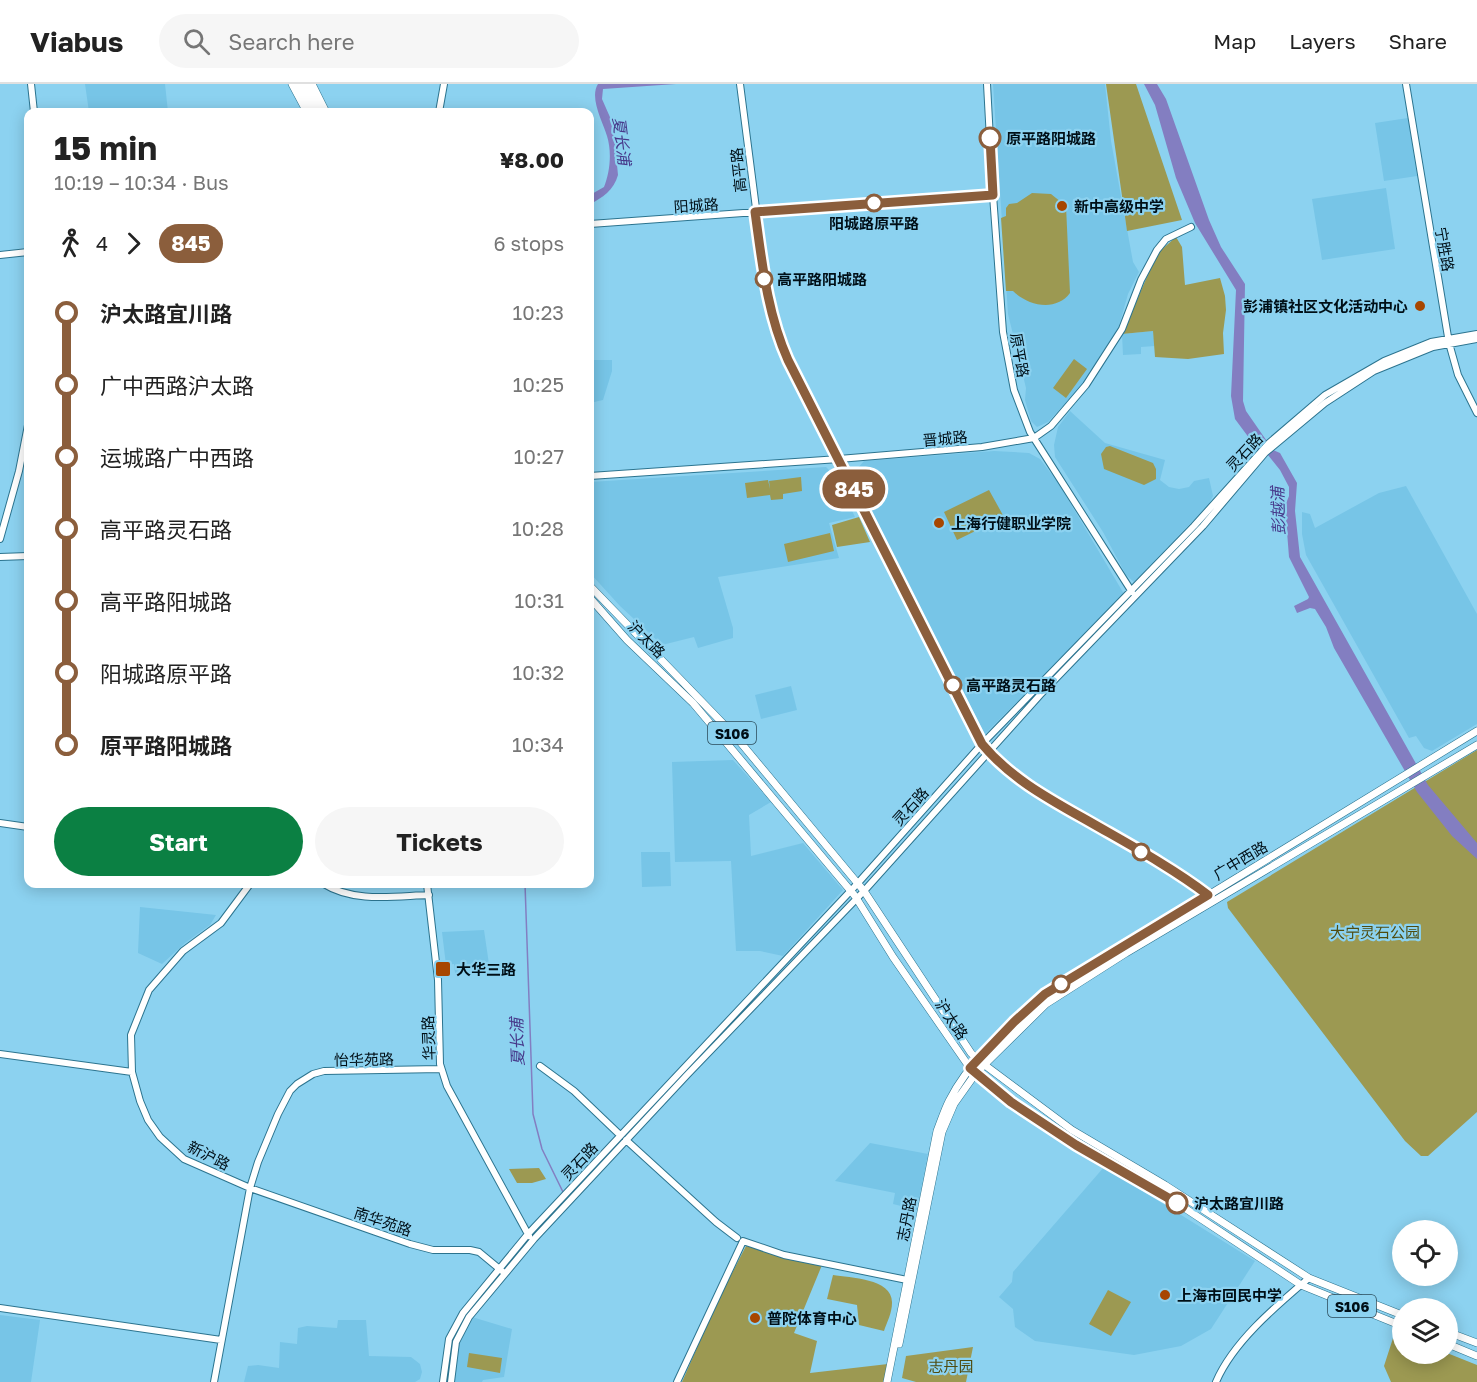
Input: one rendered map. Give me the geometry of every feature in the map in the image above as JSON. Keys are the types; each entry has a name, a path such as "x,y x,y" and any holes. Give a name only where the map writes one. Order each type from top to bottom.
{"main road":[{"path":"292,84 305,108"},
{"path":"299,84 311,108"},
{"path":"305,84 318,108"},
{"path":"312,84 324,108"},
{"name":"沪太路","path":"594,590 736,737 858,883 971,1053 980,1063 1072,1131 1165,1185 1310,1278 1392,1311"},
{"name":"沪太路","path":"594,603 627,640 693,703 850,891 973,1071 1011,1102 1076,1145 1168,1197 1301,1285 1392,1322"},
{"name":"广中西路","path":"973,1071 1014,1022 1045,994 1477,731"},
{"name":"广中西路","path":"980,1063 1046,1004 1126,952 1477,745"},
{"path":"1321,826 1327,835"},
{"name":"志丹路","path":"887,1382 937,1131 950,1100 973,1071"},
{"name":"志丹路","path":"892,1382 942,1132 954,1104 973,1071"},
{"path":"1458,1336 1477,1343"},
{"path":"1458,1348 1477,1356"}],"street":[{"path":"31,84 34,108"},
{"path":"440,108 444,84"},
{"name":"高平路","path":"740,84 765,286 779,341 982,744 1036,791 1178,873 1208,895 1213,902"},
{"name":"原平路","path":"987,84 993,195 1006,350 1014,390 1034,438 1133,594"},
{"name":"宁胜路","path":"1406,84 1449,341 1458,375 1477,413"},
{"name":"阳城路","path":"594,224 993,195"},
{"name":"晋城路","path":"594,476 982,447 1034,438 1051,426 1086,386 1122,328 1141,280 1157,250 1166,239 1191,227"},
{"path":"0,255 24,252"},
{"name":"灵石路","path":"1449,341 1477,334"},
{"name":"灵石路","path":"451,1382 456,1342 469,1317 532,1242 623,1138 858,883 982,744 1203,526 1270,444 1325,394 1384,361 1431,342 1477,339"},
{"path":"0,539 24,445"},
{"path":"0,557 24,556"},
{"name":"灵石路","path":"444,1382 449,1339 463,1312 528,1234 864,891 1133,594"},
{"path":"0,823 24,826"},
{"name":"新沪路","path":"247,888 221,923 183,951 148,990 131,1035 132,1072 140,1101 148,1120 160,1137 184,1159 250,1188"},
{"path":"332,888 341,893 376,896 429,896"},
{"name":"华灵路","path":"428,888 438,980 441,1069 447,1086 532,1242"},
{"path":"0,1054 132,1072"},
{"path":"540,1066 574,1091 716,1222 740,1239 784,1254 908,1280"},
{"name":"怡华苑路","path":"250,1188 278,1114 290,1091 313,1074 324,1071 441,1069"},
{"path":"214,1382 250,1188"},
{"name":"南华苑路","path":"250,1188 410,1244 433,1250 479,1252 506,1273"},
{"path":"677,1382 740,1239"},
{"path":"1216,1382 1229,1357 1240,1343 1310,1278"},
{"path":"0,1308 220,1340"}],"shaded area":[{"path":"85,84 165,84 168,108 88,108"},
{"path":"598,84 676,84 603,89 602,99 613,124 618,175 614,185 607,193 594,202 594,193 604,187 610,162 609,142 596,103"},
{"name":"新中高级中学","path":"993,84 1105,84 1111,141 1133,262 1139,272 1128,294 1119,326 1081,386 1048,422 1037,427 1031,421 1025,400 1026,388 1008,314"},
{"path":"1144,84 1157,84 1166,99 1209,220 1221,247 1245,284 1243,401 1246,411 1273,450 1280,453 1297,483 1295,511 1300,557 1428,785 1477,843 1477,859 1452,836 1417,792 1334,648 1326,627 1315,609 1310,608 1297,613 1294,606 1309,597 1289,557 1285,506 1289,496 1289,487 1280,470 1268,455 1258,450 1235,419 1231,396 1236,290 1195,223 1176,178 1155,105"},
{"path":"1408,118 1417,176 1384,181 1375,123"},
{"path":"1386,188 1395,249 1322,260 1312,199"},
{"path":"1153,331 1155,346 1141,347 1141,354 1123,355 1122,334"},
{"path":"594,360 612,360 612,371 603,400 594,402"},
{"path":"1070,411 1105,443 1165,460 1160,480 1169,487 1179,489 1189,487 1194,481 1209,478 1213,496 1209,504 1134,582 1126,575 1103,532 1055,457 1054,445 1058,427"},
{"path":"994,451 1029,453 1040,459 1059,484 1124,594 985,734 855,481 857,469 864,461"},
{"path":"826,467 836,477 855,517 829,523 839,558 718,577 733,628 733,638 698,648 694,637 662,645 620,606 594,577 594,482"},
{"path":"1406,486 1477,614 1477,724 1432,751 1424,748 1416,736 1409,738 1306,555 1302,534 1302,512 1310,514 1315,528 1379,493"},
{"path":"791,686 797,710 761,719 755,695"},
{"path":"733,760 771,802 749,815 751,856 803,843 843,890 783,956 760,951 736,951 731,861 675,862 672,762"},
{"path":"641,852 670,852 671,886 642,887"},
{"path":"140,907 216,915 210,925 162,964 138,953"},
{"path":"484,930 490,971 455,973 454,964 446,965 442,932"},
{"path":"870,1143 928,1154 917,1210 893,1204 895,1193 835,1181"},
{"path":"1104,1167 1255,1261 1211,1329 1181,1346 1134,1355 1035,1341 1015,1327 1013,1309 999,1297 1012,1282 1013,1272"},
{"path":"0,1315 40,1320 31,1382 0,1382"},
{"path":"472,1317 512,1329 504,1377 482,1382 454,1382 459,1343"},
{"path":"338,1320 366,1320 369,1356 411,1357 420,1364 422,1372 420,1379 415,1382 244,1382 248,1366 279,1368 280,1342 297,1344 298,1328 307,1326 337,1328"}],"green space":[{"path":"1106,84 1136,84 1182,220 1127,231"},
{"path":"1032,193 1051,194 1066,206 1070,293 1064,299 1050,305 1034,303 1013,291 1006,291 1001,218 1006,216 1006,208 1009,204 1017,203"},
{"path":"1176,237 1182,247 1185,285 1220,278 1226,310 1223,333 1224,354 1188,359 1155,357 1153,331 1122,334 1160,251"},
{"path":"1074,359 1087,369 1066,398 1053,388"},
{"path":"1110,446 1153,463 1156,469 1156,479 1144,485 1104,469 1101,454 1106,447"},
{"path":"801,477 802,491 783,494 783,499 771,500 770,495 747,498 745,483 768,480 770,489 769,481"},
{"path":"989,490 1004,517 957,540 944,512"},
{"path":"859,517 870,542 837,547 832,525"},
{"path":"830,533 834,551 788,562 784,544"},
{"name":"大宁灵石公园","path":"1477,750 1477,1112 1428,1156 1421,1156 1405,1141 1228,908 1227,902"},
{"path":"539,1168 546,1179 532,1183 517,1183 509,1169"},
{"name":"普陀体育中心","path":"746,1246 822,1265 794,1333 817,1341 810,1373 888,1364 884,1382 682,1382 717,1302"},
{"path":"833,1275 869,1281 886,1288 892,1303 884,1331 859,1325 857,1305 827,1299"},
{"path":"1108,1290 1131,1302 1111,1336 1089,1324"},
{"path":"1392,1341 1392,1364 1458,1364 1458,1357 1477,1365 1477,1382 1391,1382 1384,1366"},
{"name":"志丹园","path":"973,1347 966,1382 916,1382 902,1378 906,1356"},
{"path":"469,1353 502,1358 500,1373 467,1367"}],"waterway":[{"name":"夏长浦","path":"525,888 533,1114 542,1149 563,1192"}],"bus line":[{"name":"845","path":"990,138 993,195 755,212 765,286 779,341 788,360 982,744 995,759 1036,791 1178,873 1208,895 1045,994 1014,1022 970,1068 1011,1102 1076,1145 1177,1203"}],"place":[{"name":"原平路阳城路","path":"990,138"},
{"name":"阳城路原平路","path":"874,203"},
{"name":"新中高级中学","path":"1062,206"},
{"name":"高平路阳城路","path":"764,279"},
{"name":"彭浦镇社区文化活动中心","path":"1420,306"},
{"name":"上海行健职业学院","path":"939,523"},
{"name":"高平路灵石路","path":"953,685"},
{"name":"大华三路","path":"443,969"},
{"name":"沪太路宜川路","path":"1177,1203"},
{"name":"上海市回民中学","path":"1165,1295"},
{"name":"普陀体育中心","path":"755,1318"}],"water label":[{"name":"彭越浦","path":"1278,511"}]}
